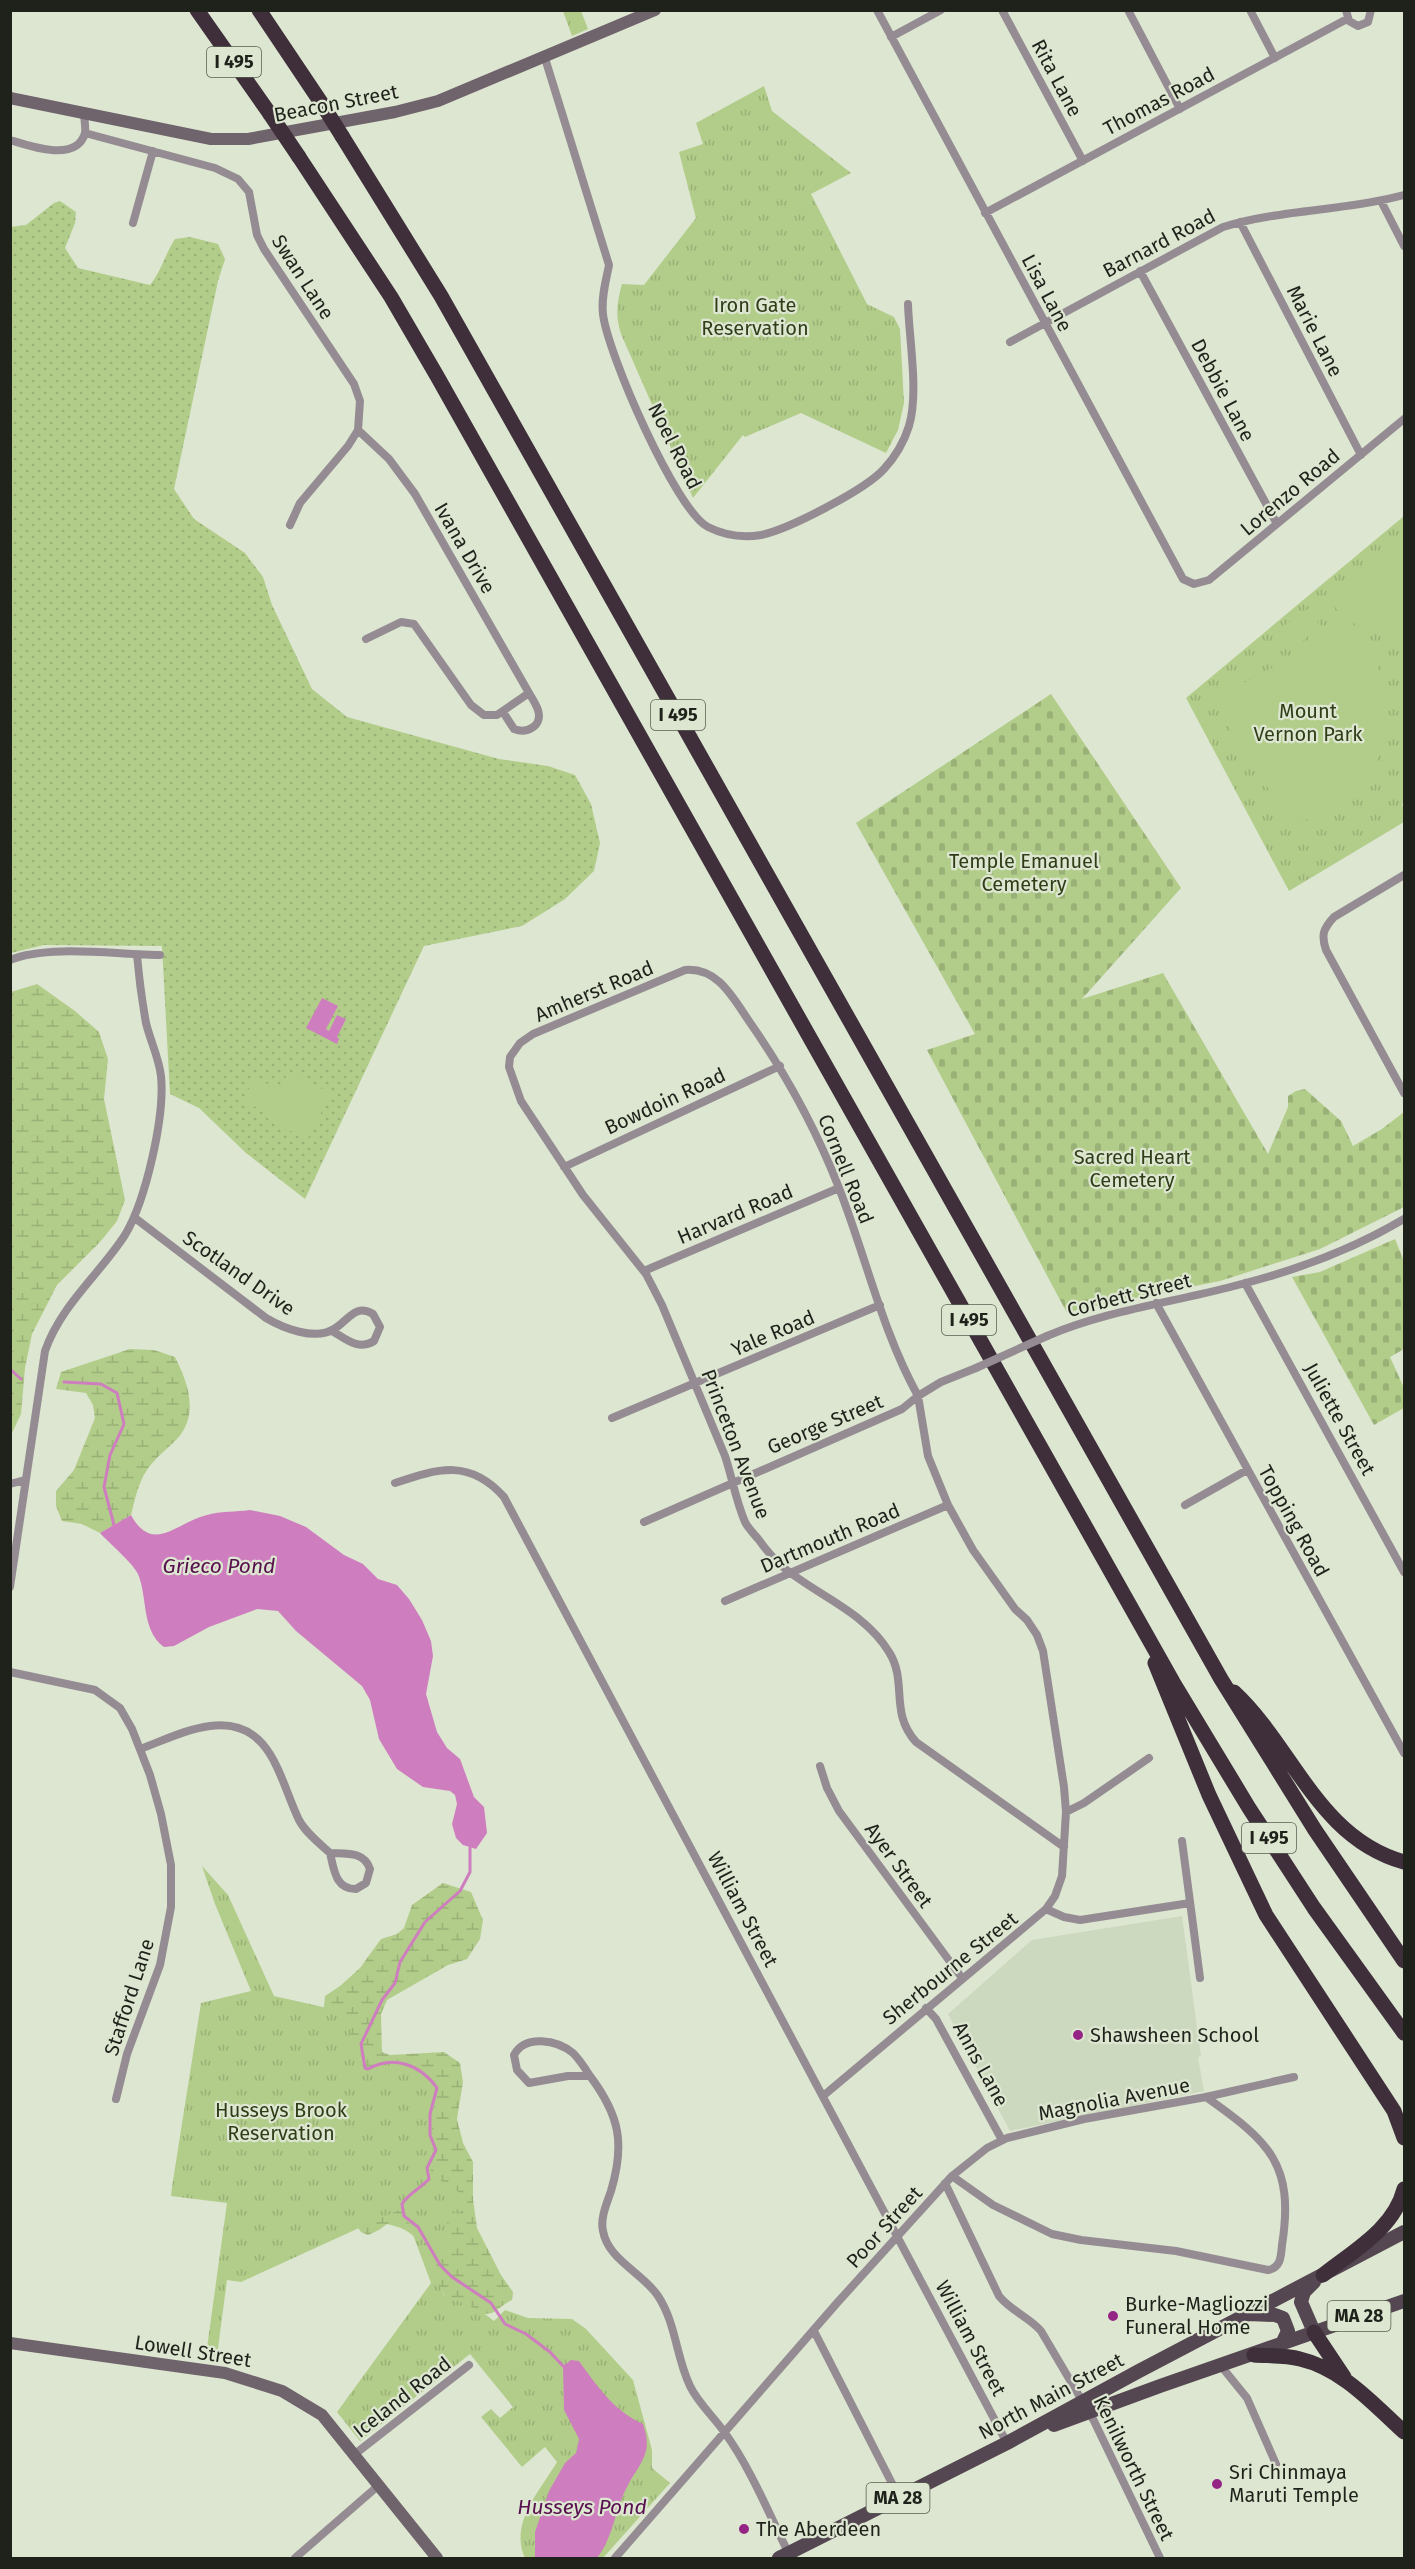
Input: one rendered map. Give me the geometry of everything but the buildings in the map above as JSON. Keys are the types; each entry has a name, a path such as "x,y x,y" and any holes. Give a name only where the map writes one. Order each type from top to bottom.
{"highway":[{"name":"I 495","path":"196,10 270,114 391,297 1205,1737 1295,1878 1404,2033"},
{"name":"I 495","path":"259,10 322,104 441,296 1221,1679 1315,1830 1404,1962"},
{"path":"1146,1635 1161,1681 1248,1882 1286,1948 1394,2111 1404,2138"},
{"path":"1221,1679 1253,1710 1276,1745 1322,1805 1351,1836 1382,1856 1404,1862"},
{"path":"1323,2275 1379,2231 1394,2214 1404,2189"},
{"path":"1314,2332 1348,2381 1404,2432"},
{"path":"1254,2355 1303,2360 1348,2381"}],"main road":[{"name":"Beacon Street","path":"10,98 211,139 248,139 395,112 438,101 655,10"},
{"name":"North Main Street","path":"1087,2407 1245,2314 1404,2232"},
{"path":"1314,2332 1303,2309 1301,2299 1308,2287 1323,2275"},
{"name":"MA 28","path":"1007,2443 1087,2407 1254,2355 1404,2301"},
{"path":"1245,2314 1275,2315 1283,2318 1288,2331 1282,2344"},
{"name":"Lowell Street","path":"10,2343 225,2373 260,2382 282,2391 322,2415 437,2559"},
{"name":"North Main Street","path":"784,2556 1007,2443"}],"street":[{"name":"Lisa Lane","path":"877,10 1178,573 1183,579 1194,584"},
{"path":"891,37 941,10"},
{"name":"Rita Lane","path":"1002,10 1083,160"},
{"path":"1128,10 1180,109"},
{"path":"1250,10 1275,58"},
{"name":"Thomas Road","path":"985,213 1275,58 1347,15 1356,25 1363,25 1369,20 1371,10"},
{"name":"Noel Road","path":"544,55 609,265 603,295 603,315 612,350 668,475 688,506 706,526 741,536 763,534 835,502 883,471 900,450 909,424 913,394 908,304"},
{"path":"10,140 29,146 69,149 78,144 85,133 84,113"},
{"name":"Swan Lane","path":"85,133 226,172 238,179 249,192 257,235 264,249 354,384 360,400 358,429"},
{"path":"134,223 153,151"},
{"name":"Barnard Road","path":"1010,342 1222,226 1278,214 1345,208 1404,195"},
{"path":"1381,201 1404,246"},
{"name":"Marie Lane","path":"1240,222 1361,455"},
{"name":"Debbie Lane","path":"1140,271 1276,524"},
{"name":"Lorenzo Road","path":"1194,584 1209,580 1404,419"},
{"path":"290,525 300,503 348,446 358,429"},
{"name":"Ivana Drive","path":"358,429 389,459 415,494 529,693 539,712 539,719 533,728 524,731 514,729 503,712"},
{"path":"366,639 401,622 414,624 475,709 491,716 503,712 529,693"},
{"path":"1404,874 1334,917 1325,926 1322,936 1326,950 1404,1093"},
{"path":"10,960 31,955 63,952 160,955"},
{"path":"10,1587 42,1361 50,1337 70,1303 108,1258 135,1218 161,1111 161,1074 147,1024 136,955"},
{"name":"Amherst Road","path":"509,1067 510,1057 520,1043 532,1034 685,970 709,973"},
{"name":"Cornell Road","path":"709,973 731,995 780,1066 816,1131 839,1188 903,1367 918,1396"},
{"name":"Bowdoin Road","path":"564,1167 780,1066"},
{"name":"Princeton Avenue","path":"509,1067 521,1101 583,1195 644,1271 662,1305 725,1456 746,1523 774,1559 847,1610 883,1642 895,1662 901,1717 916,1742 1064,1847"},
{"name":"Harvard Road","path":"644,1271 839,1188"},
{"name":"Scotland Drive","path":"135,1218 277,1324 298,1332 332,1331 363,1346 376,1338 380,1328 374,1314 359,1310 352,1313 332,1331"},
{"name":"Corbett Street","path":"918,1396 941,1382 1088,1320 1245,1283 1321,1261 1361,1244 1404,1219"},
{"name":"Juliette Street","path":"1245,1283 1404,1572"},
{"name":"Topping Road","path":"1156,1303 1404,1753"},
{"name":"Yale Road","path":"612,1418 880,1305"},
{"path":"918,1396 928,1456 948,1505 973,1550 1014,1609 1027,1620 1043,1650 1064,1787 1066,1812 1064,1847"},
{"name":"George Street","path":"644,1522 902,1409 918,1396"},
{"name":"William Street","path":"395,1483 434,1471 458,1470 488,1482 504,1497 1007,2443"},
{"path":"1185,1505 1247,1470"},
{"path":"10,1484 25,1480"},
{"name":"Dartmouth Road","path":"725,1601 948,1505"},
{"name":"Stafford Lane","path":"10,1672 95,1690 120,1708 132,1729 150,1775 168,1847 171,1907 160,1965 127,2054 116,2099"},
{"path":"140,1749 208,1726 231,1726 252,1735 275,1760 304,1827 330,1853 336,1875 342,1885 356,1889 366,1883 370,1869 365,1859 355,1854 330,1853"},
{"path":"1066,1812 1084,1803 1149,1758"},
{"name":"Ayer Street","path":"820,1766 827,1788 839,1811 962,1978"},
{"path":"1182,1841 1200,1978"},
{"name":"Sherbourne Street","path":"823,2096 1046,1909 1060,1885 1064,1847"},
{"path":"1046,1909 1064,1917 1080,1920 1190,1903"},
{"name":"Anns Lane","path":"926,2008 936,2019 1001,2136"},
{"path":"590,2076 568,2076 529,2083 517,2070 514,2055 520,2046 527,2043 558,2044 573,2054 590,2076 607,2101 619,2144 618,2165 603,2216 604,2237 619,2258 658,2296 668,2317 690,2386 725,2433 784,2556"},
{"name":"Magnolia Avenue","path":"948,2180 1001,2136 1206,2097 1294,2077"},
{"path":"948,2180 1007,2213 1063,2236 1166,2250 1268,2270 1276,2267 1280,2261 1286,2201 1278,2166 1257,2137 1206,2097"},
{"name":"Poor Street","path":"615,2559 897,2235 948,2180"},
{"name":"Kenilworth Street","path":"948,2180 999,2296 1012,2310 1033,2322 1041,2331 1087,2407 1160,2559"},
{"path":"814,2331 899,2497"},
{"name":"Iceland Road","path":"355,2454 469,2365"},
{"path":"1221,2366 1248,2398 1276,2464"},
{"path":"295,2559 379,2485"}],"shaded area":[{"name":"Shawsheen School","path":"1182,1916 1204,2091 1010,2131 948,2014 1032,1940"}],"green space":[{"path":"563,11 581,11 588,29 572,36"},
{"name":"Iron Gate Reservation","path":"764,86 772,111 851,173 811,194 867,304 894,317 900,329 904,403 898,430 886,453 801,413 745,437 743,435 693,498 621,334 617,315 619,297 622,284 644,285 696,218 679,152 703,144 696,123"},
{"path":"60,201 76,212 75,223 65,248 78,268 150,285 175,239 190,237 218,244 225,259 218,281 174,489 194,519 245,553 263,577 272,605 312,689 347,717 499,759 548,766 575,775 591,804 600,843 594,871 565,899 522,926 424,946 305,1199 246,1153 199,1108 170,1094 162,946 44,945 11,953 10,227 26,225 54,203"},
{"name":"Mount Vernon Park","path":"1404,516 1404,802 1402,804 1404,822 1289,891 1186,698"},
{"path":"1402,542 1404,545 1404,637 1393,637 1363,629 1345,617 1331,602"},
{"path":"1308,609 1321,627 1292,648 1279,629"},
{"path":"1348,627 1365,646 1378,668 1386,702 1384,737 1372,771 1350,798 1329,811 1291,824 1212,700"},
{"path":"1051,694 1181,888 1082,999 1163,973 1268,1154 1288,1107 1288,1096 1296,1091 1305,1089 1341,1121 1353,1146 1382,1129 1404,1112 1404,1207 1320,1249 1220,1281 1067,1313 927,1050 975,1034 856,823"},
{"path":"37,984 75,1011 99,1032 108,1059 104,1099 125,1200 117,1221 100,1242 57,1285 32,1334 25,1368 21,1414 11,1435 11,992"},
{"path":"289,1071 331,1094 307,1140 265,1117 266,1113 243,1100 255,1077 279,1090"},
{"path":"1395,1239 1404,1261 1404,1349 1390,1357 1404,1388 1404,1408 1374,1425 1292,1277 1320,1272"},
{"path":"130,1349 154,1350 175,1357 184,1377 190,1410 188,1420 176,1440 144,1475 131,1515 100,1533 82,1524 62,1521 56,1506 56,1491 74,1470 95,1418 93,1405 86,1393 56,1389 61,1372"},
{"name":"Husseys Brook Reservation","path":"202,1866 228,1895 274,1996 345,2012 351,2032 350,2041 360,2055 364,2072 396,2060 410,2064 439,2083 429,2167 437,2178 460,2193 468,2204 463,2212 453,2213 447,2220 450,2246 436,2255 430,2264 444,2295 481,2311 494,2321 505,2310 528,2318 572,2319 586,2329 633,2380 652,2450 652,2468 670,2483 603,2558 525,2558 521,2545 524,2520 535,2496 557,2462 545,2447 522,2467 481,2417 491,2409 500,2418 513,2407 470,2354 360,2441 337,2412 431,2283 403,2208 241,2282 227,2280 217,2356 206,2355 227,2203 171,2196 172,2187 201,2003 251,1991"},
{"path":"443,1883 471,1892 483,1920 480,1939 467,1959 448,1965 387,2000 381,2014 382,2052 390,2055 444,2052 460,2063 463,2082 457,2119 463,2143 473,2162 473,2199 477,2228 501,2275 513,2292 512,2300 488,2314 466,2313 456,2308 448,2300 441,2290 421,2245 410,2233 387,2224 368,2235 361,2232 352,2219 360,2082 321,2039 325,1996 360,1968 381,1939 397,1934 404,1928 412,1905"}],"water":[{"path":"322,998 338,1006 326,1029 329,1031 337,1015 346,1019 337,1037 339,1039 337,1044 306,1028"},
{"name":"Grieco Pond","path":"250,1510 280,1516 306,1527 344,1555 363,1564 378,1579 397,1585 409,1599 431,1641 433,1656 426,1694 437,1732 447,1748 460,1759 474,1797 484,1807 487,1833 476,1849 463,1845 456,1838 452,1824 457,1804 455,1795 450,1791 423,1787 397,1769 379,1739 370,1700 362,1686 296,1631 278,1611 257,1609 209,1627 174,1646 164,1647 157,1640 148,1623 138,1574 100,1533 131,1515 139,1527 148,1533 157,1534 166,1533 207,1515"},
{"name":"Husseys Pond","path":"571,2360 579,2361 615,2405 643,2424 646,2451 624,2494 603,2550 597,2558 535,2558 535,2532 549,2491 565,2463 576,2453 579,2439 564,2410 563,2366"}],"waterway":[{"path":"10,1369 21,1379"},
{"path":"64,1382 101,1384 117,1393 124,1424 110,1455 104,1487 114,1525"},
{"path":"470,1848 470,1872 460,1891 425,1922 400,1962 395,1983 382,2000 361,2044 365,2068 387,2063 406,2064 423,2073 437,2088 430,2114 430,2135 436,2150 427,2168 429,2179 402,2204 404,2216 418,2227 440,2265 452,2277 491,2303 505,2324 526,2334 550,2352 563,2366"}],"place":[{"name":"Shawsheen School","path":"1078,2035"},
{"name":"Burke-Magliozzi Funeral Home","path":"1113,2316"},
{"name":"Sri Chinmaya Maruti Temple","path":"1217,2484"},
{"name":"The Aberdeen","path":"744,2529"}],"park label":[{"name":"Temple Emanuel Cemetery","path":"1024,872"},
{"name":"Sacred Heart Cemetery","path":"1132,1168"}]}
